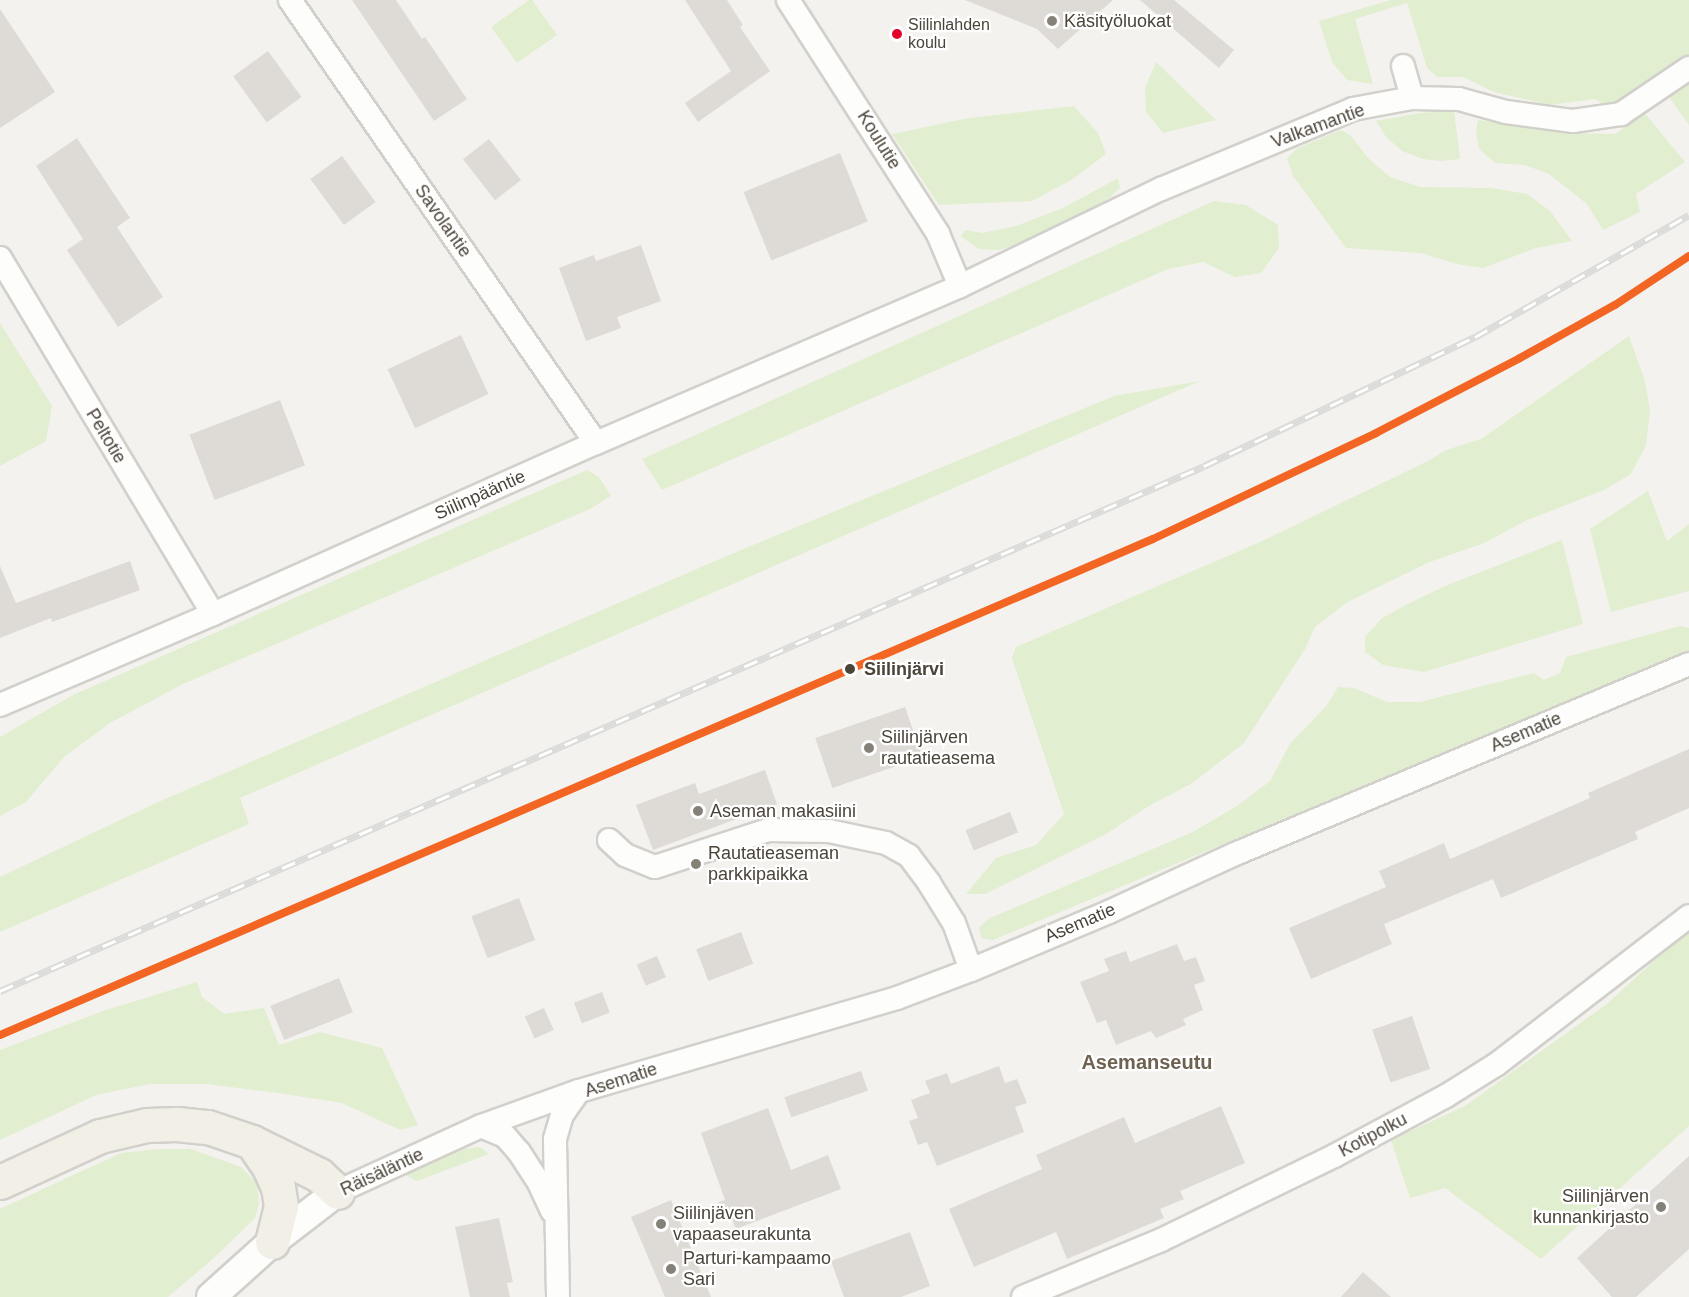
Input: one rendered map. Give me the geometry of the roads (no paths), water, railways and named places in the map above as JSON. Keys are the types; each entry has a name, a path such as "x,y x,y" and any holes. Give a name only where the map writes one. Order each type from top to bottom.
{"main road":[{"path":"0,1182 100,1136 147,1125 208,1127 252,1142 319,1175 337,1192"},
{"path":"252,1142 269,1167 278,1187 281,1206 272,1242"}],"street":[{"name":"Savolantie","path":"290,0 596,443"},
{"name":"Koulutie","path":"789,0 938,234 960,286"},
{"path":"1403,66 1412,98"},
{"name":"Valkamantie","path":"960,286 1161,189 1353,109 1412,98 1459,99 1506,112 1573,121 1621,114 1689,68"},
{"name":"Peltotie","path":"0,258 213,614"},
{"name":"Siilinpääntie","path":"0,705 213,614 596,443 960,286"},
{"name":"Asematie","path":"558,1297 555,1139 562,1115 579,1091 897,998 970,970 1235,854 1689,664"},
{"path":"609,840 625,855 655,867 768,830 829,831 886,843 909,856 929,883 954,923 970,970"},
{"name":"Kotipolku","path":"1023,1297 1161,1240 1334,1156 1446,1096 1497,1064 1689,916"},
{"name":"Räisäläntie","path":"211,1297 272,1242 337,1192 482,1126 579,1091"},
{"name":"Asematie","path":"482,1126 505,1136 519,1152 539,1183 555,1218"}],"railway":[{"path":"0,991 1204,466 1475,337 1689,215"}],"place":[{"name":"Käsityöluokat","path":"1052,21"},
{"name":"Siilinlahden koulu","path":"897,34"},
{"name":"Siilinjärvi","path":"850,669"},
{"name":"Siilinjärven rautatieasema","path":"869,748"},
{"name":"Aseman makasiini","path":"698,811"},
{"name":"Rautatieaseman parkkipaikka","path":"696,864"},
{"name":"Siilinjärven kunnankirjasto","path":"1661,1207"},
{"name":"Siilinjäven vapaaseurakunta","path":"661,1224"},
{"name":"Parturi-kampaamo Sari","path":"671,1269"}],"district":[{"name":"Asemanseutu","path":"1147,1062"}]}
